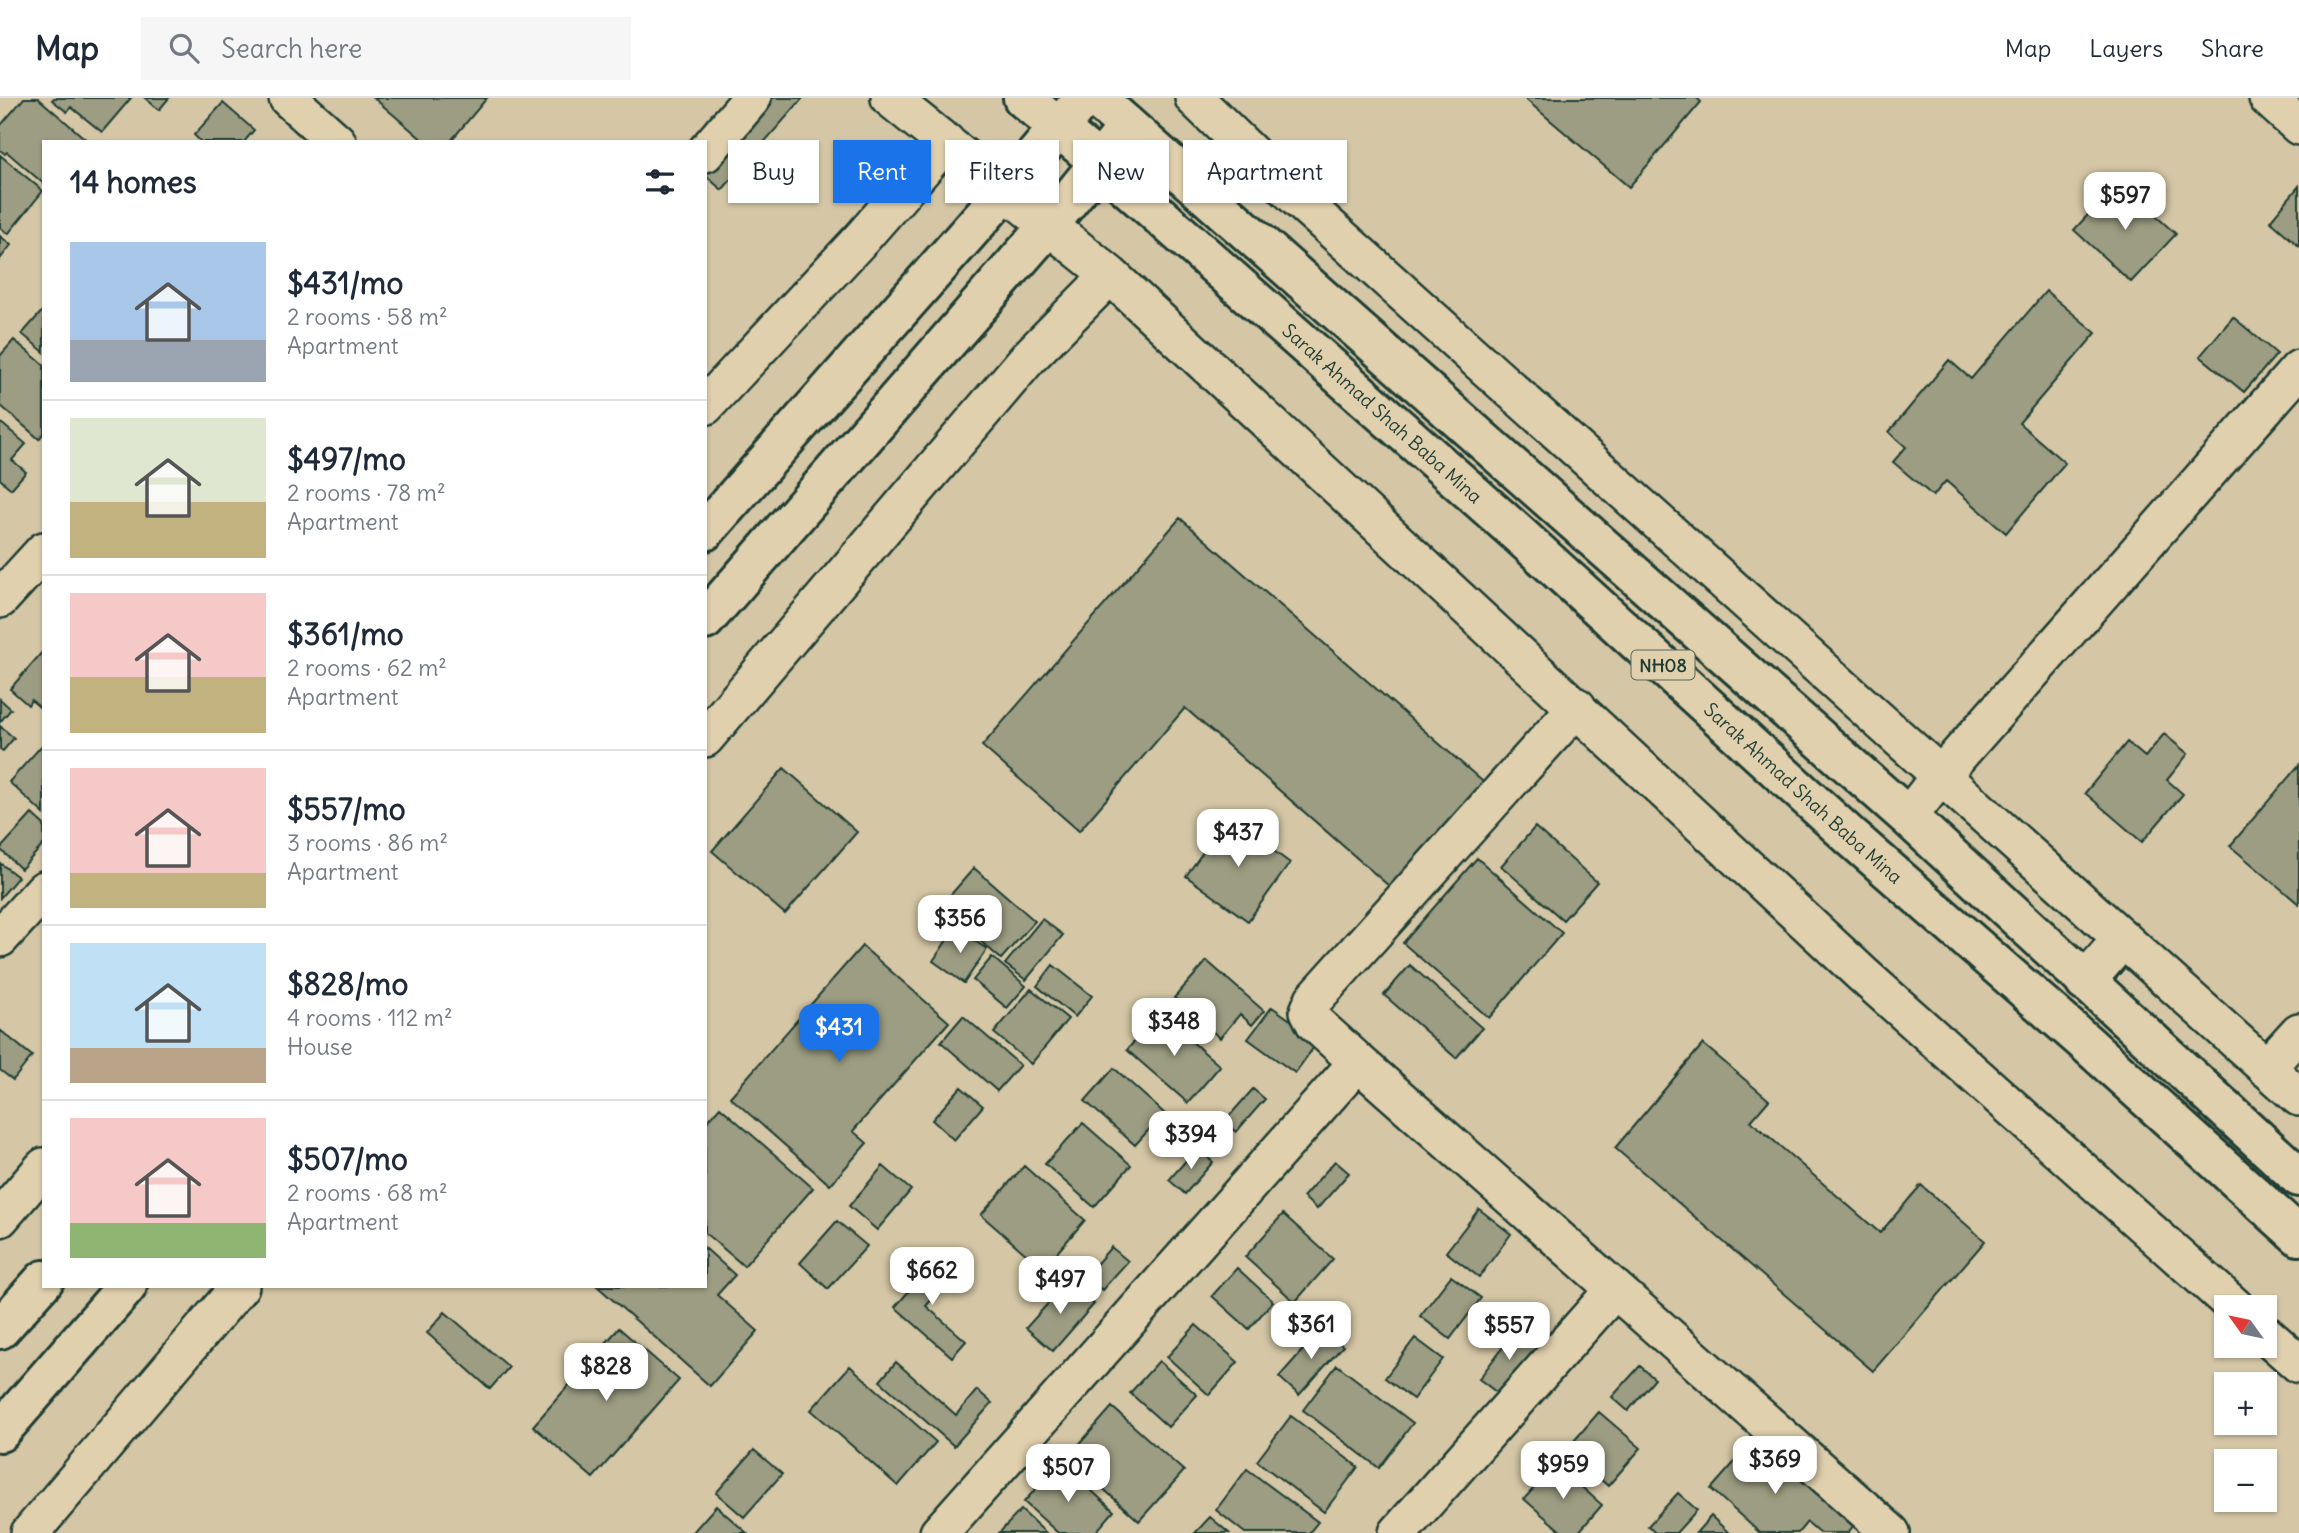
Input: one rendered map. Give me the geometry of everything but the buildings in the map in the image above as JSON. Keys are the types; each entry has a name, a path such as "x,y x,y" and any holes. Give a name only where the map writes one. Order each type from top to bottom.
{"main road":[{"name":"Sarak Ahmad Shah Baba Mina","path":"1023,98 1073,141"},
{"path":"1047,140 1084,98"},
{"name":"NH08","path":"1096,98 1908,817 2299,1177"},
{"path":"1117,140 1128,127"},
{"path":"707,618 1049,225 1073,194"},
{"path":"707,529 995,203"},
{"name":"Sarak Ahmad Shah Baba Mina","path":"1145,203 1505,522 1852,838 2086,1043 2299,1236"},
{"path":"2085,982 2122,939"},
{"path":"0,1329 42,1282"},
{"path":"0,1432 125,1288"}],"street":[{"path":"288,98 335,140"},
{"path":"707,151 752,98"},
{"path":"891,98 945,141"},
{"path":"1194,98 1297,198 2299,1097"},
{"path":"2268,98 2299,125"},
{"path":"707,404 862,238 945,143"},
{"path":"1022,203 1110,275 1863,975 2222,1295"},
{"path":"707,736 1028,358 1110,275"},
{"path":"1908,817 1941,775 2299,369"},
{"path":"0,599 42,553"},
{"path":"1577,707 1314,999 1309,1011 1315,1023 1358,1062 1888,1532"},
{"path":"0,938 42,892"},
{"path":"2266,1068 2299,1032"},
{"path":"939,1533 1358,1062"},
{"path":"0,1218 42,1169"},
{"path":"30,1533 238,1288"},
{"path":"1398,1533 1615,1289"},
{"path":"2277,1345 2299,1364"}]}
